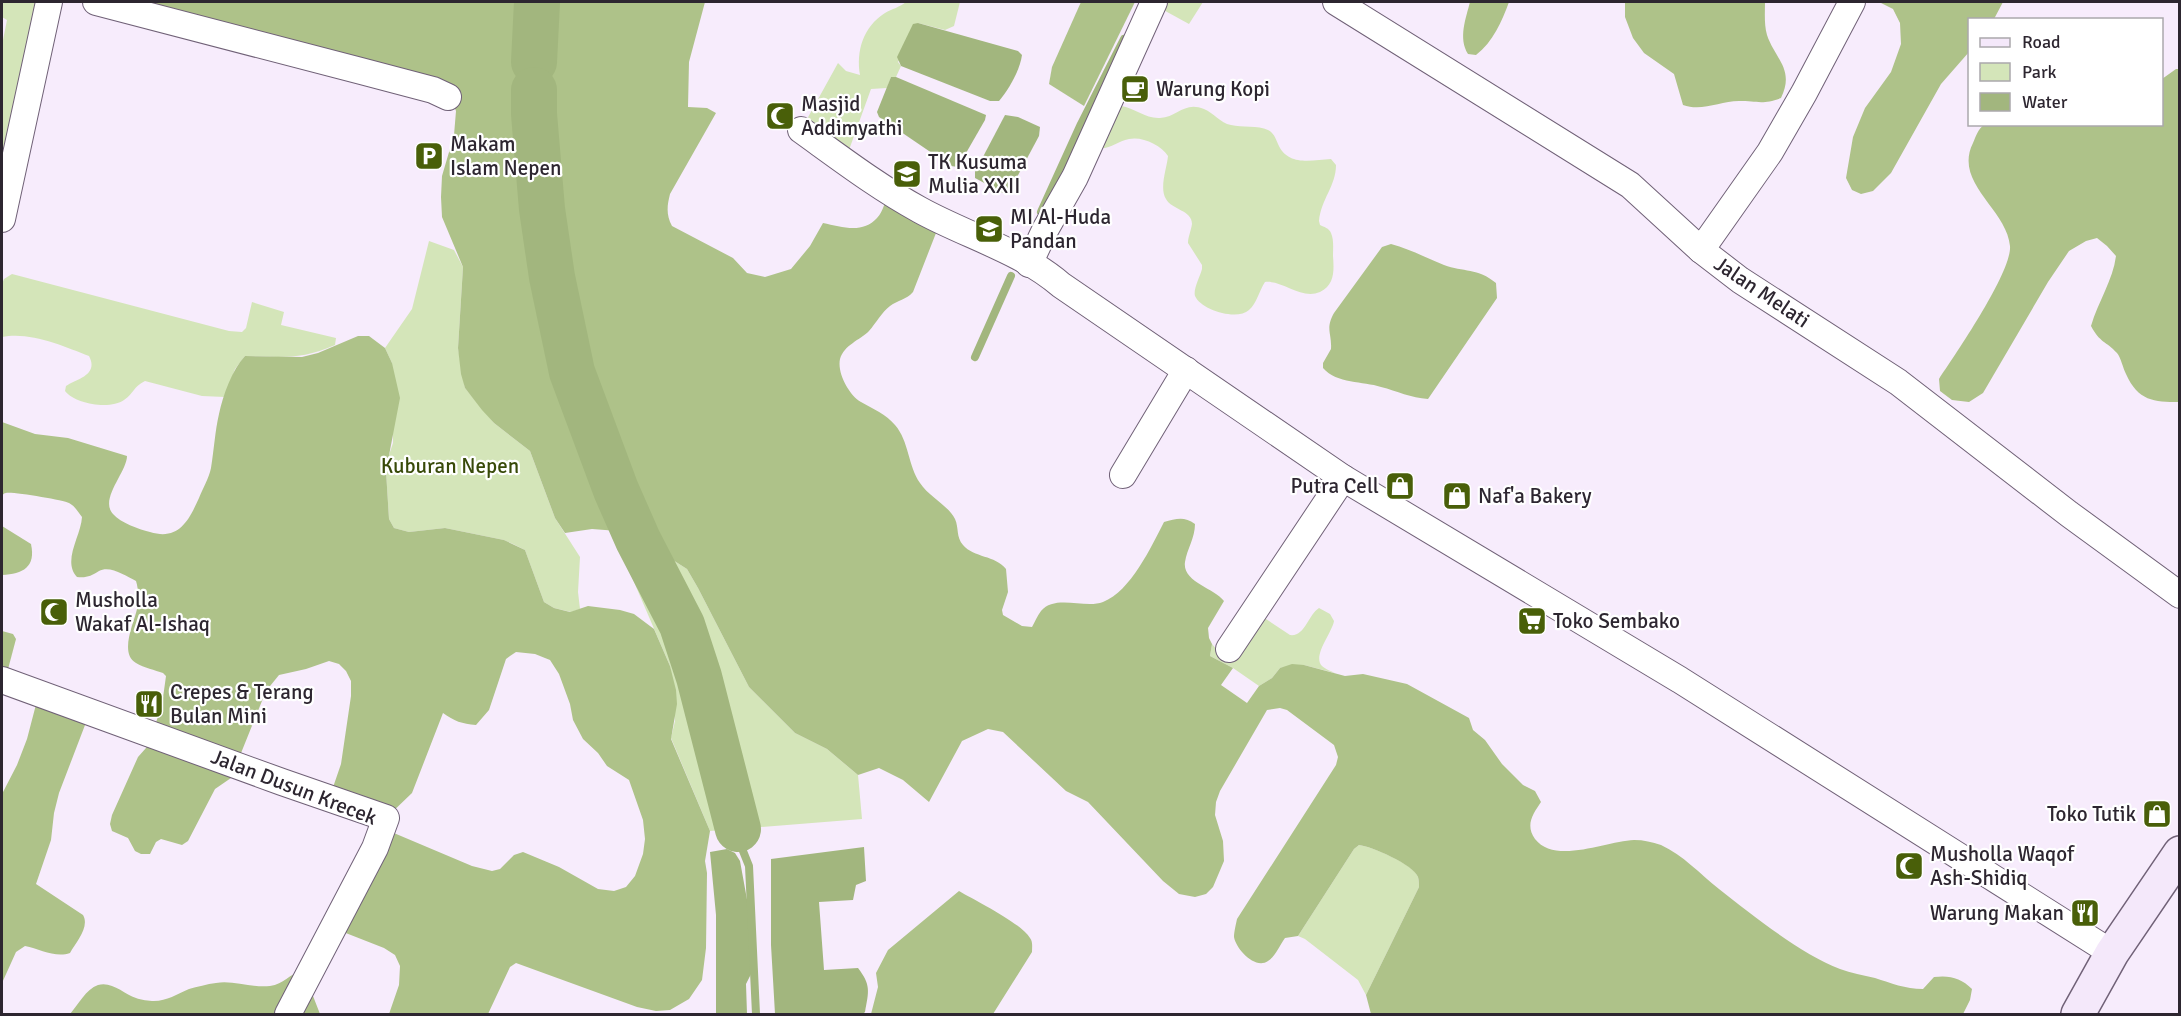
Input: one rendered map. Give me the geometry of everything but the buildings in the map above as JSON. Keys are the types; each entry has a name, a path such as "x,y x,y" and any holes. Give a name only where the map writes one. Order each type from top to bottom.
{"street":[{"path":"2,219 49,2"},
{"path":"96,2 432,90 448,97"},
{"path":"1029,264 1075,177 1154,2"},
{"name":"Jalan Melati","path":"1336,2 1630,185 1701,250 1740,280 1898,382 2069,514 2180,595"},
{"path":"1701,250 1770,152 1852,2"},
{"path":"801,130 919,210 1041,268 1061,285 1342,478 1680,680 2112,953"},
{"path":"1123,475 1186,370"},
{"path":"1229,649 1342,478"},
{"name":"Jalan Dusun Krecek","path":"2,680 386,818 375,848 288,1014"},
{"path":"2078,1014 2112,953 2180,854"}],"green space":[{"path":"2,2 49,2 2,219 2,45 7,20 2,17"},
{"path":"906,2 960,2 954,26 945,30 918,23 898,62 901,66 896,77 891,77 887,88 871,89 845,161 801,130 838,63 846,71 860,75 860,49 866,32 885,13"},
{"path":"1155,2 1203,2 1189,24 1158,7"},
{"path":"1121,106 1150,117 1160,118 1186,108 1197,107 1208,111 1227,124 1268,130 1273,134 1282,151 1294,159 1309,161 1331,159 1336,165 1335,173 1322,206 1319,221 1320,225 1330,231 1333,238 1333,272 1331,281 1325,289 1306,294 1279,284 1265,282 1252,307 1243,313 1228,314 1204,306 1195,296 1202,265 1188,243 1191,219 1169,203 1164,194 1163,184 1168,156 1156,145 1134,138 1106,148 1097,148 1116,107"},
{"name":"Kuburan Nepen","path":"429,241 454,250 463,267 458,348 465,388 494,423 530,451 555,518 580,557 578,592 580,609 571,612 554,608 544,602 525,550 515,545 504,540 445,528 409,532 394,528 389,519 386,471 393,443 392,363 385,348 412,309"},
{"path":"12,274 229,331 242,332 246,328 252,302 284,312 281,325 336,338 335,345 301,355 245,356 235,369 225,397 202,396 145,381 118,403 93,404 76,399 65,391 66,386 89,372 91,362 89,356 35,338 2,337 2,284 4,279"},
{"path":"618,531 654,548 687,569 749,687 795,733 827,749 858,775 862,819 710,831 671,738 675,721 670,666 616,540"},
{"path":"1319,608 1330,614 1334,621 1319,656 1320,662 1323,667 1335,673 1304,665 1280,668 1272,678 1259,686 1210,656 1212,644 1218,651 1254,611 1290,635 1295,635 1303,629"},
{"path":"1359,845 1382,852 1409,867 1418,877 1419,884 1366,995 1358,980 1298,936 1354,849"}],"shaded area":[{"path":"95,2 705,2 689,62 688,107 707,108 716,113 670,194 668,210 672,226 733,258 747,273 765,277 791,269 810,246 823,223 859,228 871,223 881,212 889,191 939,220 913,292 887,308 869,331 845,350 840,359 840,371 845,383 857,399 888,418 900,431 916,476 928,493 952,514 963,545 973,552 996,561 1006,569 1008,592 1002,610 1003,615 1022,626 1032,627 1041,611 1054,603 1096,604 1103,602 1123,588 1131,578 1164,522 1176,519 1187,520 1195,524 1185,569 1193,580 1224,601 1208,628 1212,644 1210,656 1233,668 1221,685 1247,703 1259,686 1272,678 1280,668 1292,664 1345,676 1363,674 1407,684 1469,718 1473,730 1485,740 1502,764 1523,785 1535,791 1541,802 1530,824 1535,839 1544,847 1555,850 1582,850 1634,840 1661,845 1684,859 1777,933 1825,962 1844,970 1910,988 1923,989 1934,977 1945,976 1964,982 1972,989 1970,1000 1963,1014 1371,1014 1366,995 1419,887 1418,877 1409,867 1382,852 1359,845 1354,849 1298,936 1285,938 1268,961 1257,963 1252,961 1238,947 1234,937 1237,919 1336,765 1338,757 1334,745 1287,710 1280,708 1267,710 1220,791 1215,815 1223,841 1224,861 1213,887 1206,894 1195,897 1179,894 1163,881 1088,802 1066,791 1003,732 988,729 962,741 929,802 903,780 879,768 858,775 827,749 795,733 749,687 687,569 654,548 618,531 592,529 565,533 555,518 530,451 494,423 465,388 458,348 463,267 442,217 441,197 442,176 454,135 456,111 453,104"},
{"path":"1081,2 1135,2 1084,106 1049,84 1052,67"},
{"path":"1470,2 1509,2 1492,38 1476,55 1468,54 1463,35"},
{"path":"1625,2 1765,2 1767,35 1785,72 1785,88 1781,98 1765,102 1732,101 1704,107 1683,105 1674,74 1644,53 1633,38 1625,17"},
{"path":"1879,2 2003,2 1995,18 1968,18 1968,53 1941,84 1891,173 1873,191 1861,194 1852,190 1846,178 1853,137 1865,108 1891,72 1901,44 1900,23 1893,9"},
{"path":"2179,69 2179,402 2154,400 2141,395 2131,383 2117,353 2100,339 2091,326 2112,274 2116,256 2097,238 2086,241 2069,251 2048,282 1983,393 1969,402 1952,400 1940,391 1939,379 1993,293 2008,258 2010,246 2007,233 1975,183 1970,171 1969,157 1979,130 1983,126 2163,126 2163,78"},
{"path":"1391,244 1444,265 1483,275 1496,283 1497,298 1428,399 1335,377 1323,368 1323,363 1331,349 1329,327 1331,318 1382,247"},
{"path":"358,336 369,336 385,348 392,363 400,398 386,471 389,519 394,528 409,532 445,528 504,540 525,550 544,602 554,608 570,612 588,606 620,610 634,614 654,629 670,666 676,690 677,704 671,739 710,831 705,861 707,873 706,948 702,980 689,999 670,1010 656,1011 637,1007 516,963 510,967 488,1014 389,1014 399,985 400,966 395,955 384,948 333,928 382,828 472,866 492,871 500,869 514,855 523,852 559,867 598,889 614,891 626,887 635,876 643,854 645,839 643,820 629,780 607,766 598,753 583,739 573,720 559,674 550,660 535,654 516,652 506,659 489,710 476,725 458,722 443,713 412,793 386,818 329,799 341,764 351,681 339,664 329,661 279,675 266,691 231,778 215,789 188,841 182,845 161,839 156,842 150,854 141,854 135,851 128,838 112,831 110,824 112,815 138,757 146,748 152,734 162,705 166,676 136,663 129,652 129,638 137,609 136,581 108,569 84,577 77,577 73,571 72,556 82,517 75,507 65,502 37,496 10,493 2,495 2,422 35,434 68,438 127,456 109,501 113,514 130,525 150,532 168,534 182,527 187,521 207,479 223,399 232,375 245,356 302,357 318,353"},
{"path":"2,526 31,544 30,564 22,571 2,575"},
{"path":"2,631 13,634 16,639 2,686"},
{"path":"39,693 90,712 59,793 51,840 36,884 83,915 85,924 70,953 53,954 25,946 16,952 2,983 2,794 27,739"},
{"path":"959,891 1008,919 1025,932 1032,941 1032,952 993,1014 871,1014 878,987 876,973 888,950"},
{"path":"302,971 313,985 313,996 320,1014 70,1014 86,994 94,987 103,984 113,986 140,999 159,1001 189,989 216,983 270,986"}],"water":[{"path":"918,23 1018,51 1022,55 1019,67 999,101 990,101 901,66 897,57 913,24"},
{"path":"891,77 896,77 986,115 958,167 951,166 879,117 877,112"},
{"path":"1005,115 1018,117 1040,127 1039,136 1009,192 1003,193 975,178 975,172"},
{"path":"864,847 866,881 856,885 853,900 819,902 824,970 858,968 868,989 865,1012 863,1014 775,1014 771,945 771,859"},
{"path":"727,849 735,853 740,861 752,927 751,974 746,984 747,1014 716,1014 716,915 710,852"}],"waterway":[{"path":"534,62 537,2"},
{"path":"1041,212 1081,124 1124,39"},
{"path":"534,90 542,209 552,277 572,372 616,490 638,540 682,625 699,677 738,829"},
{"path":"975,357 1011,276"},
{"path":"738,829 741,846 749,866 756,1014"}],"place":[{"name":"Warung Kopi","path":"1135,89"},
{"name":"Masjid Addimyathi","path":"780,116"},
{"name":"Makam Islam Nepen","path":"429,156"},
{"name":"TK Kusuma Mulia XXII","path":"907,174"},
{"name":"MI Al-Huda Pandan","path":"989,229"},
{"name":"Putra Cell","path":"1400,486"},
{"name":"Naf'a Bakery","path":"1457,496"},
{"name":"Musholla Wakaf Al-Ishaq","path":"54,612"},
{"name":"Toko Sembako","path":"1532,621"},
{"name":"Crepes & Terang Bulan Mini","path":"149,704"},
{"name":"Toko Tutik","path":"2157,814"},
{"name":"Musholla Waqof Ash-Shidiq","path":"1909,866"},
{"name":"Warung Makan","path":"2085,913"}]}
